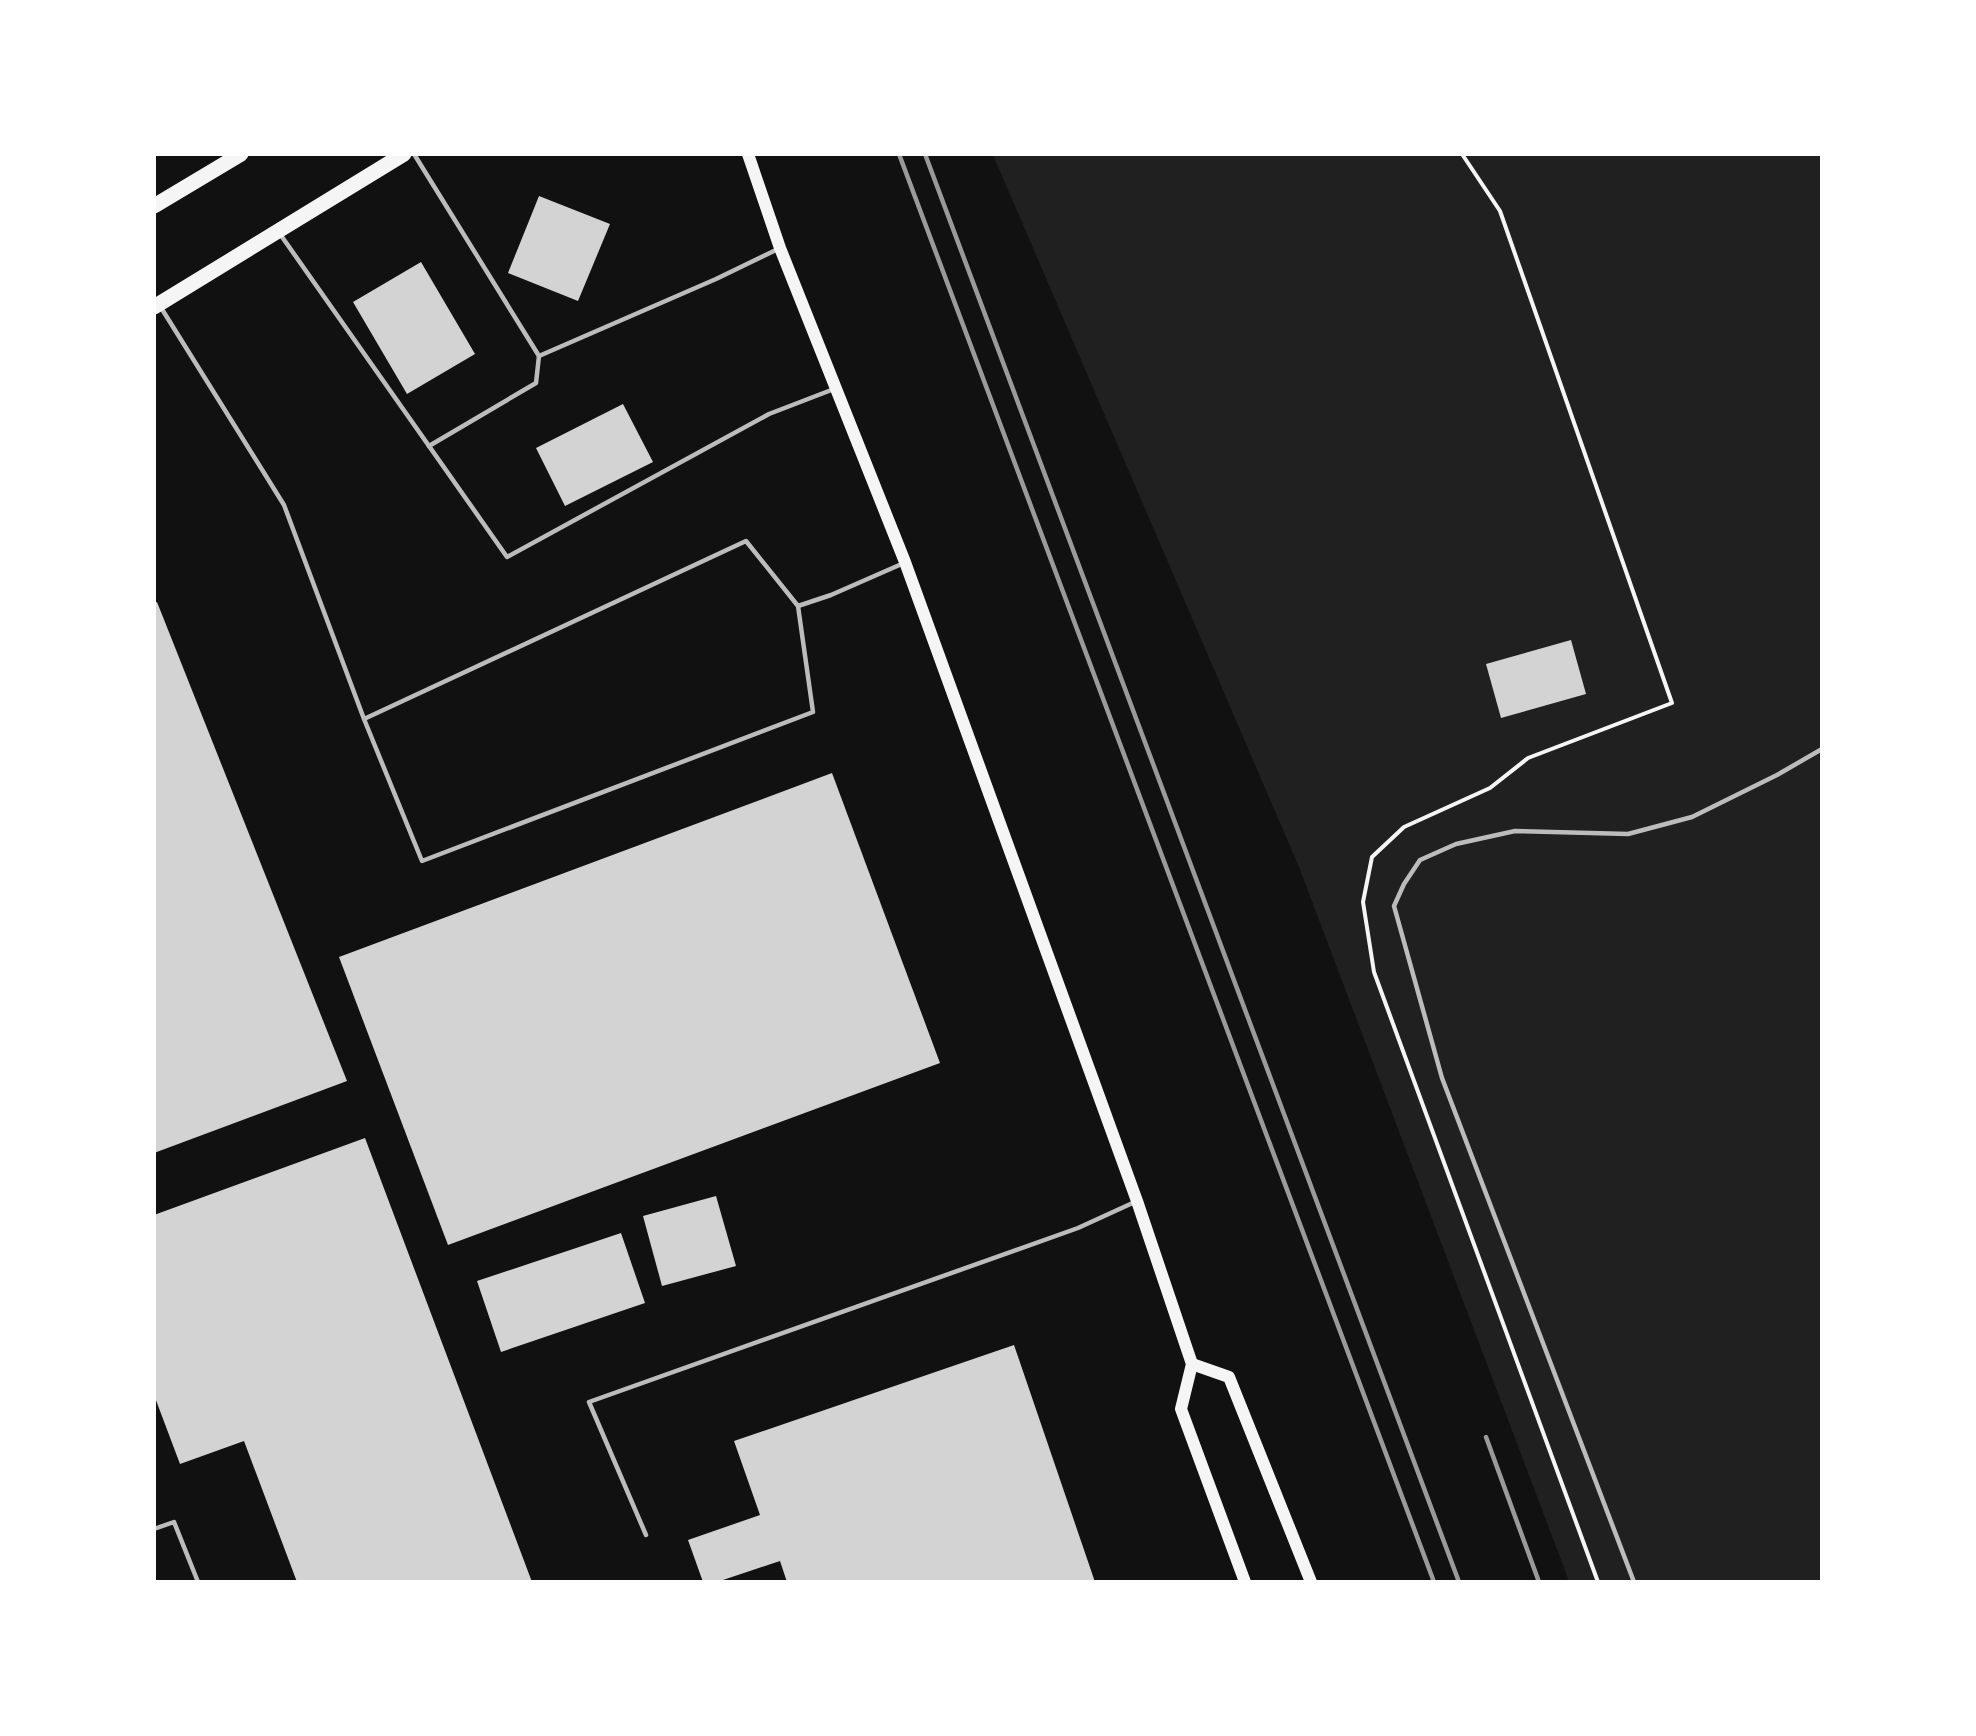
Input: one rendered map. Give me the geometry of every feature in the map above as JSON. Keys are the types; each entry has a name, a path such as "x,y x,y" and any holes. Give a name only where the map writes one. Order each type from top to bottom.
{"main road":[{"path":"154,206 241,154"},
{"path":"157,305 404,154"},
{"path":"748,154 780,248 905,562 1137,1201 1192,1364 1180,1409 1245,1581"},
{"path":"1192,1364 1229,1377 1311,1581"}],"lane":[{"path":"414,154 539,356 536,383 429,446"},
{"path":"278,231 507,557 769,414 837,388"},
{"path":"539,356 716,279 780,248"},
{"path":"157,305 284,505 364,719 422,861 813,712 798,606 746,541 364,719"},
{"path":"798,606 831,595 905,562"},
{"path":"1634,1581 1442,1078 1394,906 1404,884 1420,860 1456,843 1515,831 1628,834 1692,817 1777,775 1821,749"},
{"path":"646,1535 590,1402 1078,1228 1137,1201"},
{"path":"154,1529 174,1522 198,1581"}],"shaded area":[{"path":"993,155 1821,155 1821,1581 1569,1581 1299,867"}],"building":[{"path":"539,196 610,224 578,301 508,273"},
{"path":"421,262 475,354 407,394 353,302"},
{"path":"623,404 653,462 565,506 536,448"},
{"path":"157,602 347,1081 154,1153 154,603"},
{"path":"1571,640 1586,694 1501,718 1486,664"},
{"path":"832,773 940,1063 448,1245 339,957"},
{"path":"365,1138 532,1582 297,1582 244,1441 180,1464 154,1395 154,1215"},
{"path":"716,1196 736,1266 662,1286 643,1216"},
{"path":"621,1233 645,1303 501,1352 477,1281"},
{"path":"1014,1345 1095,1582 787,1582 780,1561 717,1582 703,1582 688,1540 760,1515 734,1441"}],"railway":[{"path":"899,154 1434,1582"},
{"path":"925,154 1459,1582"},
{"path":"1486,1437 1539,1582"}]}
